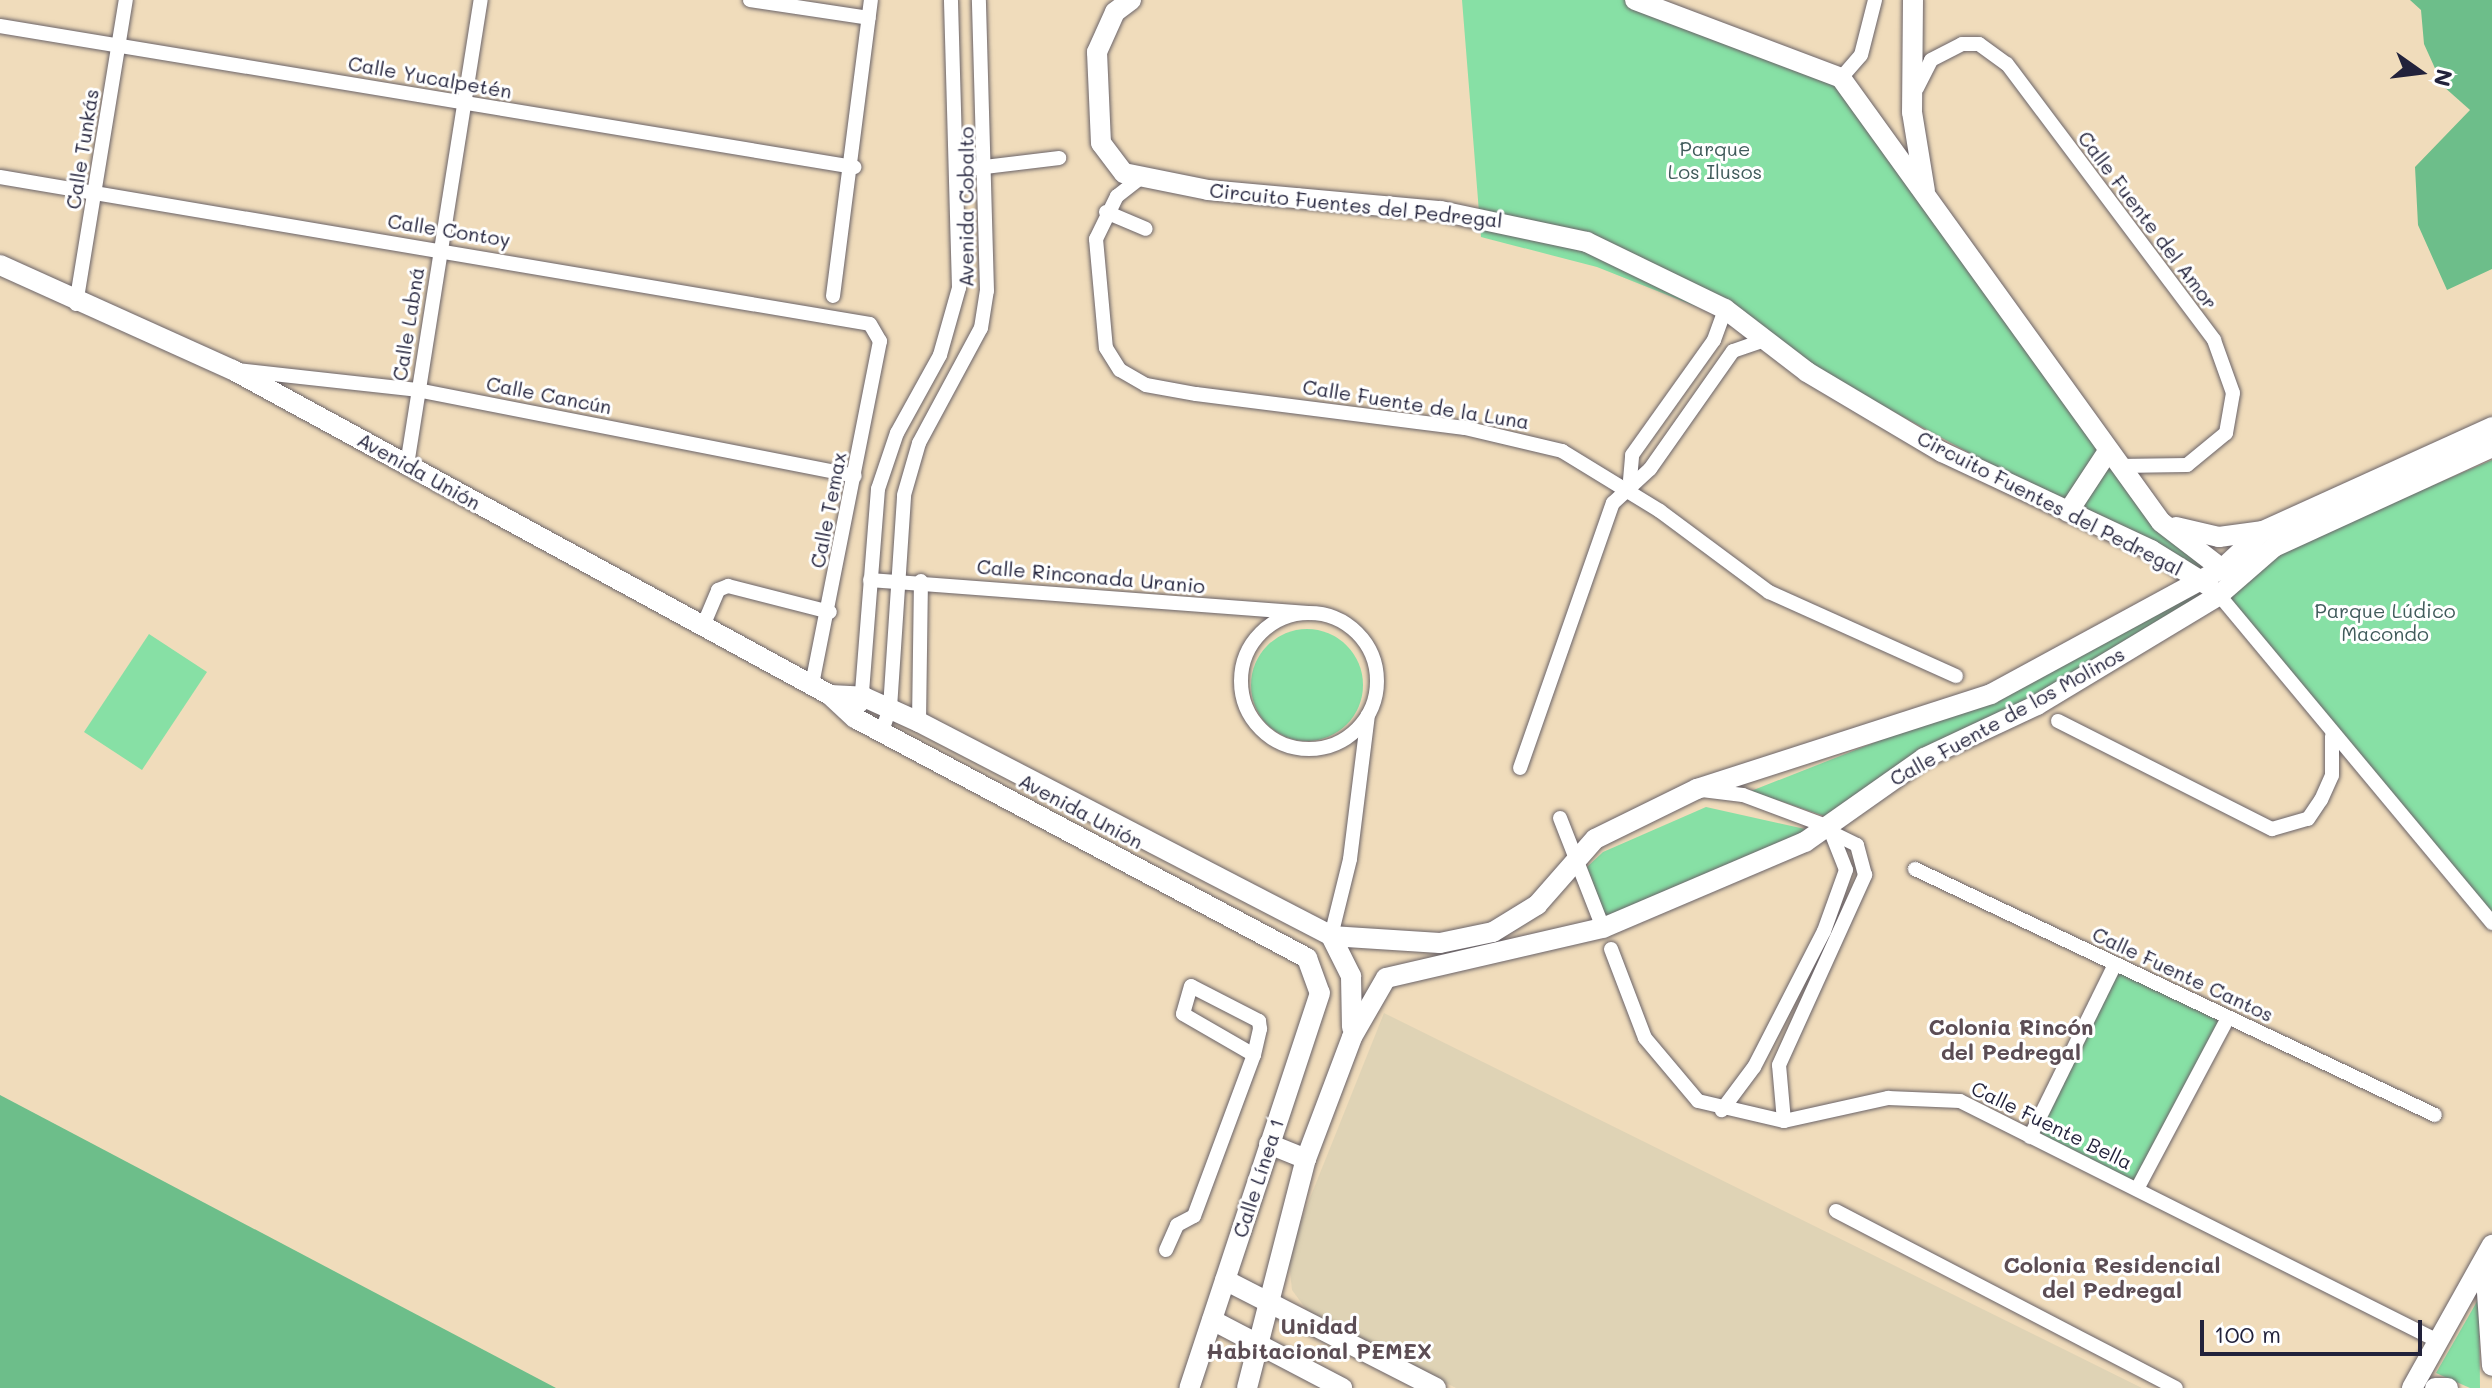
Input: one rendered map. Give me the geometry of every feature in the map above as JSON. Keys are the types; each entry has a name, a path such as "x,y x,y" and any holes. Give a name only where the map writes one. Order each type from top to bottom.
{"street":[{"name":"Calle Tunkás","path":"76,304 126,0"},
{"name":"Calle Labná","path":"407,465 481,0"},
{"path":"750,0 869,18"},
{"path":"833,296 854,167 871,0"},
{"name":"Avenida Cobalto","path":"855,718 864,697 878,489 897,433 953,323 960,170 951,0"},
{"name":"Avenida Cobalto","path":"882,731 890,708 904,495 919,443 981,328 987,167 979,0"},
{"name":"Circuito Fuentes del Pedregal","path":"1131,0 1104,32 1095,85 1101,143 1111,162 1139,179 1518,224 1587,242 1725,309 1765,340 1942,452 2177,565 2202,580 2219,595 2332,736 2492,923"},
{"path":"1635,0 1841,78 1861,55 1875,0"},
{"name":"Circuito Fuentes del Pedregal","path":"1913,0 1912,112 1927,199"},
{"name":"Calle Yucalpetén","path":"0,26 854,167"},
{"name":"Calle Fuente del Amor","path":"1912,112 1923,70 1947,49 1979,44 2007,64 2214,340 2233,393 2226,433 2187,465 2114,458"},
{"name":"Circuito Fuentes del Pedregal","path":"1841,78 2161,522 2230,575"},
{"path":"960,170 1059,158"},
{"name":"Calle Contoy","path":"0,177 831,314 870,324 880,341"},
{"path":"1139,179 1106,212 1146,229"},
{"name":"Calle Fuente de la Luna","path":"1106,212 1095,268 1106,348 1120,370 1146,385 1519,439 1562,451 1628,483 1769,592 1956,676"},
{"name":"Avenida Unión","path":"0,265 76,304 233,370 830,695 855,718 1294,949 1314,968"},
{"path":"1520,768 1628,483 1632,455 1714,340 1725,309"},
{"path":"1628,483 1650,469 1733,351 1765,340"},
{"name":"Calle Temax","path":"812,685 830,612 880,341"},
{"name":"Calle Cancún","path":"233,370 417,390 855,476"},
{"name":"Calle Fuente de los Molinos","path":"1352,1037 1386,978 1603,928 1832,830 1924,758 2037,705 2219,595 2263,531 2492,427"},
{"name":"Calle Fuente de los Molinos","path":"1331,936 1409,945 1493,932 1554,892 1595,839 1697,789 1991,694 2202,580 2230,575 2274,547 2492,447"},
{"path":"2068,512 2114,458"},
{"path":"2161,522 2219,537 2263,531"},
{"path":"2177,565 2194,547"},
{"name":"Calle Rinconada Uranio","path":"870,580 897,579 1308,613"},
{"path":"919,722 921,581"},
{"path":"703,626 718,590 728,586 830,612"},
{"path":"1352,1037 1351,976 1331,936 1350,859 1368,715 1377,676 1362,638 1328,615 1308,613 1265,629 1250,648 1242,670 1250,716 1286,745 1309,749 1352,733 1368,715"},
{"name":"Avenida Unión","path":"830,695 864,697 890,708 1331,936"},
{"path":"2058,721 2272,829 2308,819 2321,800 2332,775 2332,736"},
{"path":"1697,789 1755,799 1832,830 1857,845 1865,875 1779,1065 1784,1121"},
{"path":"1560,818 1603,928"},
{"path":"1722,1110 1742,1091 1846,878 1832,830"},
{"name":"Calle Fuente Cantos","path":"1915,869 2435,1115"},
{"name":"Calle Fuente Bella","path":"1611,949 1661,1063 1681,1090 1722,1110 1784,1121 1934,1095 2137,1189 2440,1342"},
{"path":"2030,1137 2115,964"},
{"name":"Calle Línea 1","path":"1189,1388 1320,993 1314,968"},
{"path":"1166,1250 1177,1225 1194,1216 1254,1055 1259,1021 1191,986 1183,1014 1254,1055"},
{"path":"1793,988 1809,996"},
{"path":"2137,1189 2228,1018"},
{"name":"Calle Línea 1","path":"1247,1388 1272,1305 1281,1234 1352,1037"},
{"path":"1269,1144 1306,1159"},
{"path":"1836,1211 2176,1388"},
{"path":"2412,1388 2488,1252"},
{"path":"2488,1252 2492,1366"},
{"path":"1225,1280 1436,1388"},
{"path":"1212,1320 1342,1388"},
{"path":"2435,1388 2448,1388"}],"shaded area":[{"path":"1384,1013 2142,1388 1456,1388 1311,1316 1292,1290 1288,1253"}],"green space":[{"name":"Parque Los Ilusos","path":"1462,0 1634,0 1841,78 2161,521 2223,568 2202,580 1715,314 1597,267 1481,237"},
{"path":"2410,0 2492,0 2492,269 2447,290 2418,225 2415,167 2470,110 2443,86 2424,44 2421,10"},
{"name":"Parque Lúdico Macondo","path":"2492,460 2492,915 2224,598 2279,551"},
{"path":"2195,587 2203,598 1830,818 1751,791 1886,738"},
{"path":"1307,629 1328,634 1346,646 1358,664 1363,685 1358,706 1346,724 1328,736 1307,741 1286,736 1268,724 1256,706 1251,685 1256,664 1268,646 1286,634"},
{"path":"149,634 207,672 142,770 84,732"},
{"path":"1706,807 1814,831 1609,926 1587,867 1603,852"},
{"path":"2118,971 2219,1021 2135,1183 2037,1135"},
{"path":"0,1095 556,1388 0,1388"},
{"path":"2479,1298 2480,1388 2470,1388 2436,1373"}],"district":[{"name":"Colonia Rincón del Pedregal","path":"2011,1038"},
{"name":"Colonia Residencial del Pedregal","path":"2112,1276"},
{"name":"Unidad Habitacional PEMEX","path":"1319,1338"}]}
